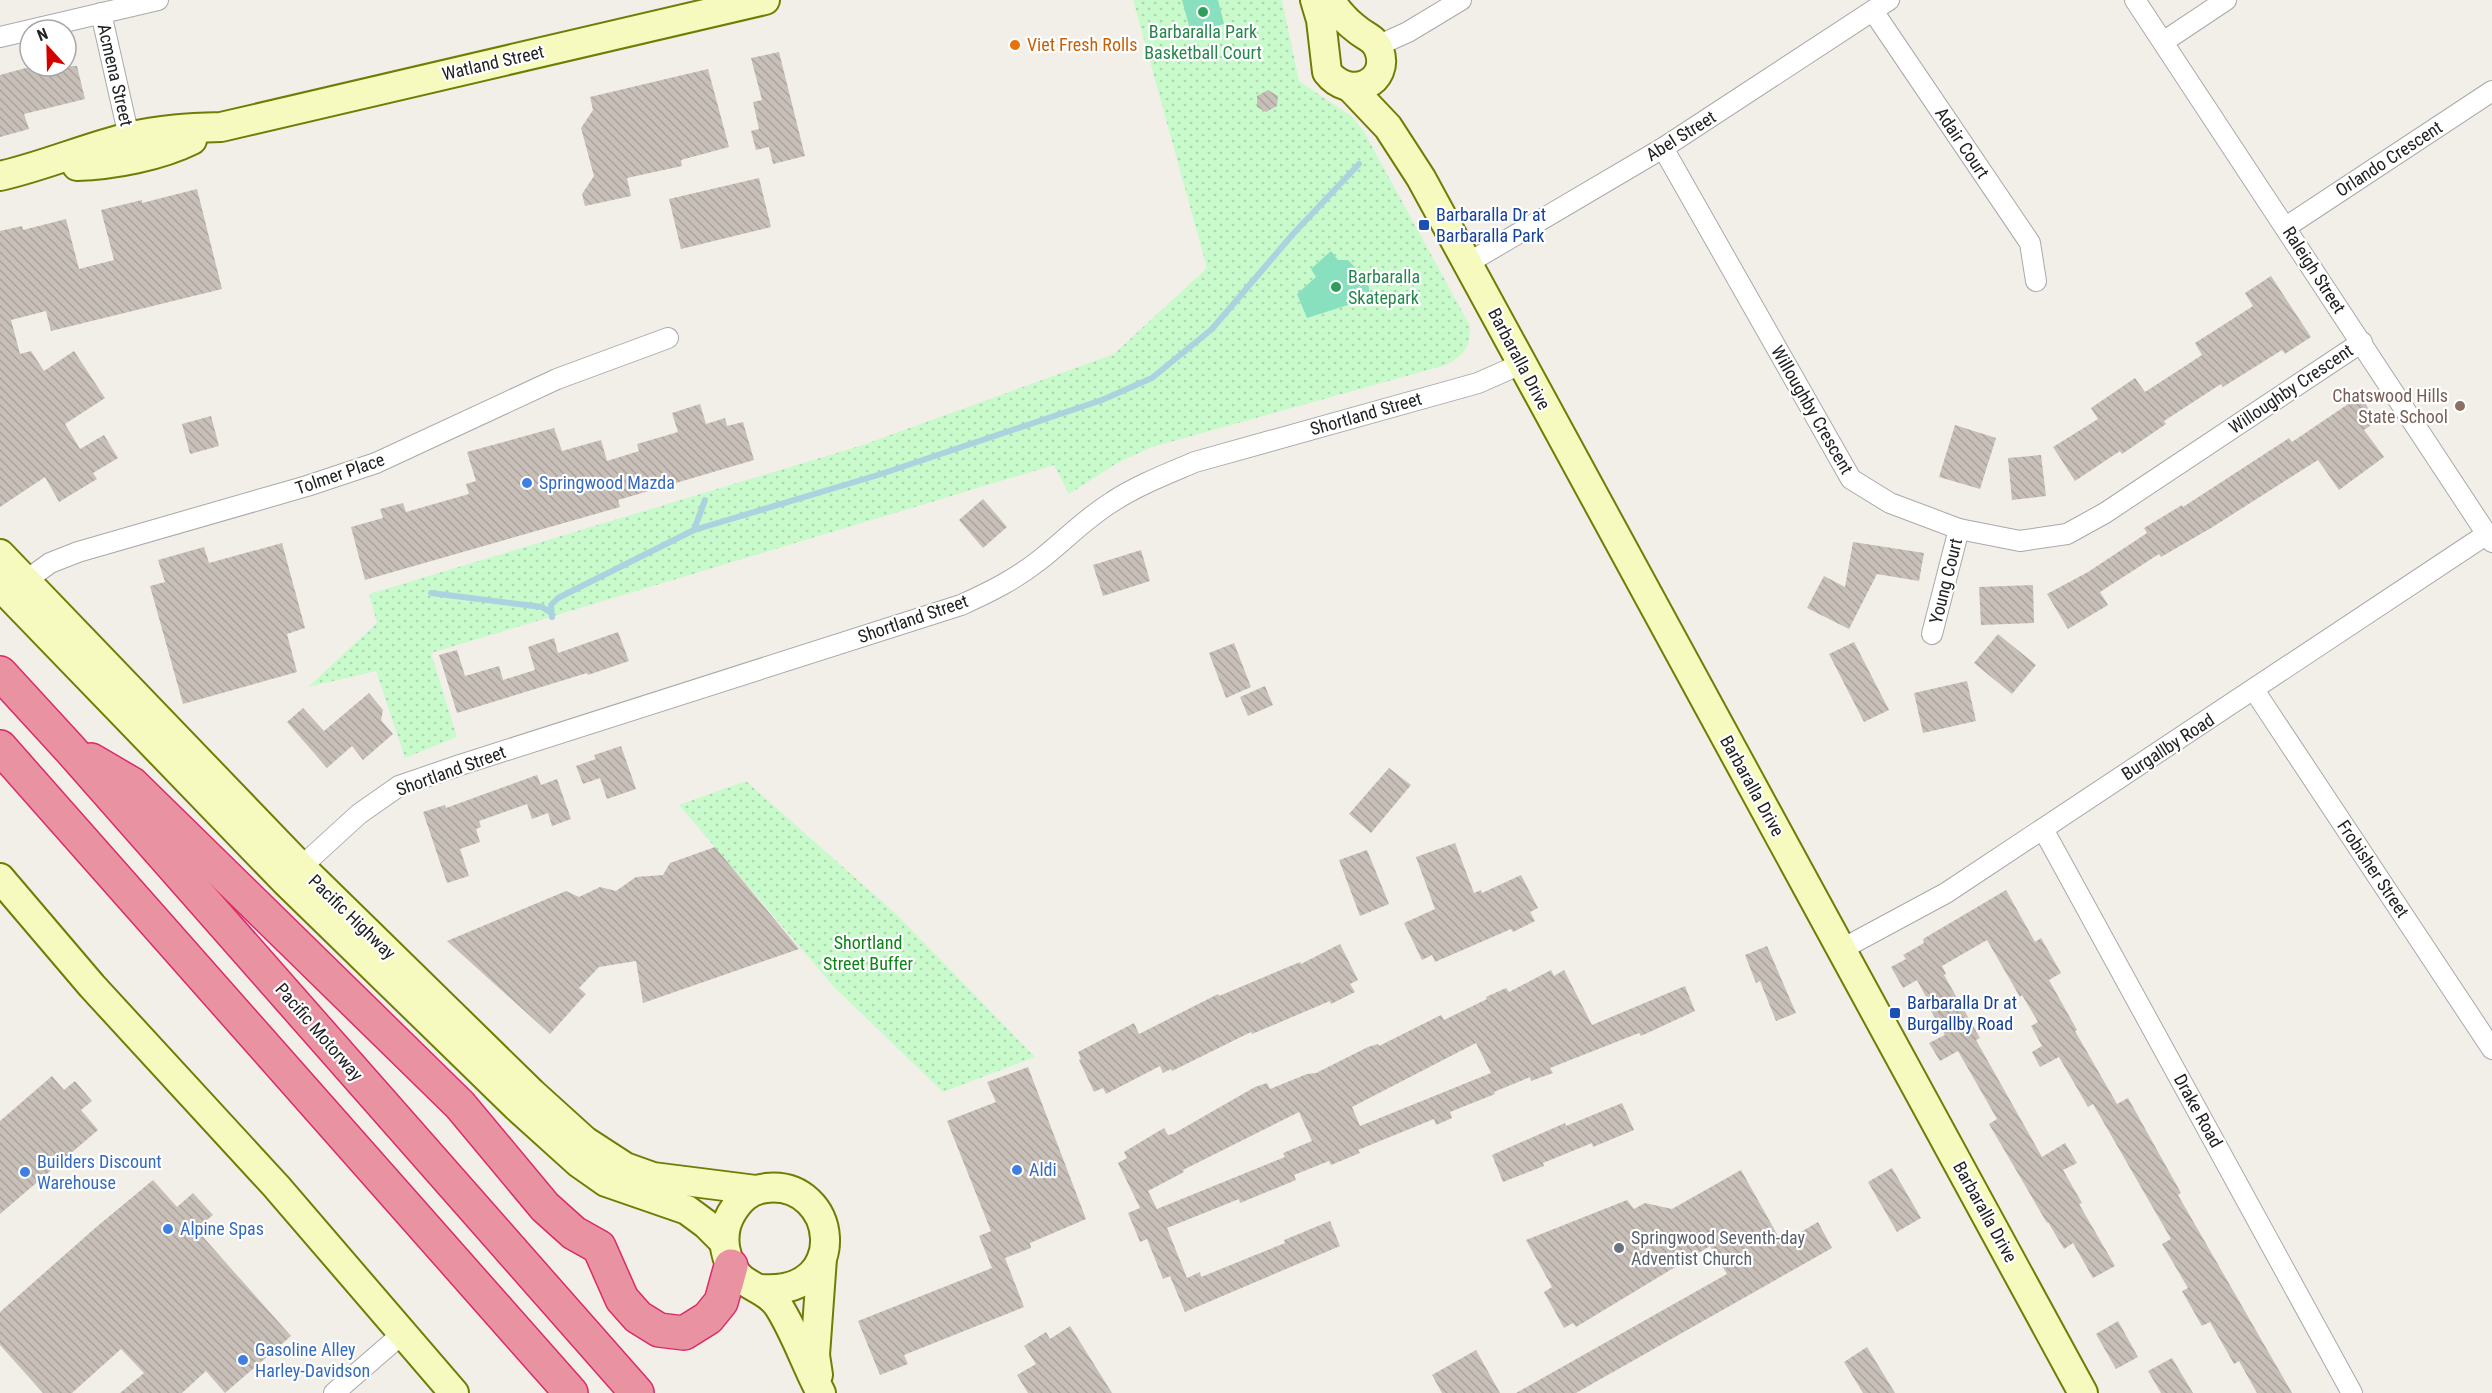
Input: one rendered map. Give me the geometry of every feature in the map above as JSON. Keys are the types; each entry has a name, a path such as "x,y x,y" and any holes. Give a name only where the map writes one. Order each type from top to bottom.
{"highway":[{"name":"Pacific Motorway","path":"0,673 69,748 637,1393"},
{"path":"0,747 570,1393"},
{"path":"69,748 132,784 392,1036 460,1104 545,1207 574,1233 599,1247 622,1299 638,1317 659,1330 684,1333 708,1318 721,1302 727,1254"}],"street":[{"path":"0,37 158,0"},
{"name":"Watland Street","path":"0,176 30,169 129,137 179,128 221,127 765,0"},
{"name":"Barbaralla Drive","path":"1315,0 1321,20 1324,63 1327,72 1341,85 1363,82 1388,127 1421,178 2083,1393"},
{"path":"1330,0 1369,39 1381,61 1363,82"},
{"path":"1325,53 1334,38 1351,31 1369,39 1408,32 1461,0"},
{"name":"Raleigh Street","path":"2135,0 2489,538"},
{"path":"2163,42 2226,0"},
{"name":"Abel Street","path":"1468,263 1663,148 1881,5"},
{"name":"Adair Court","path":"1881,5 2030,243 2036,281"},
{"name":"Acmena Street","path":"101,13 129,137"},
{"name":"Orlando Crescent","path":"2286,227 2492,91"},
{"name":"Watland Street","path":"30,169 100,165 178,147 221,127"},
{"name":"Willoughby Crescent","path":"1663,148 1851,479 1890,503 1959,529 2020,541 2067,534 2105,513 2362,342"},
{"name":"Tolmer Place","path":"11,587 50,563 78,552 308,486 376,464 549,383 668,338"},
{"name":"Shortland Street","path":"301,867 359,814 399,786 962,605 1005,585 1040,560 1095,513 1155,478 1195,462 1478,383 1521,364"},
{"name":"Young Court","path":"1932,634 1959,529"},
{"name":"Burgallby Road","path":"1842,949 1946,893 2489,538"},
{"name":"Pacific Highway","path":"0,554 11,587 285,881 517,1107 579,1163 606,1182 687,1210 706,1224 727,1254"},
{"name":"Pacific Highway","path":"11,587 532,1093 585,1141 626,1167 653,1177 756,1190"},
{"name":"Frobisher Street","path":"2254,690 2492,1049"},
{"name":"Drake Road","path":"2043,829 2352,1393"},
{"path":"0,878 92,987 276,1186 454,1393"},
{"path":"775,1187 786,1189 808,1200 818,1213 826,1237 822,1258 815,1355 821,1392 777,1304 761,1289 744,1280 727,1254 727,1222 735,1207 744,1197 756,1190 775,1187"},
{"path":"761,1289 780,1290 802,1283 815,1271 822,1258"},
{"path":"334,1393 402,1334"}],"green space":[{"path":"1133,0 1282,0 1299,81 1351,116 1363,130 1470,326 1469,340 1465,350 1458,358 1446,365 1152,447 1117,463 1069,494 1054,465 431,653 457,737 405,758 376,671 308,687 377,623 369,594 863,445 1114,354 1207,268"},
{"name":"Barbaralla Park Basketball Court","path":"1182,0 1218,0 1224,24 1191,33"},
{"name":"Barbaralla Skatepark","path":"1331,251 1338,260 1348,260 1368,281 1370,298 1307,318 1297,294 1316,277 1311,269"},
{"name":"Shortland Street Buffer","path":"746,781 897,915 1035,1057 943,1092 834,987 679,805"}],"building":[{"path":"779,52 805,156 773,164 769,147 756,150 751,131 759,129 753,102 762,100 751,58"},
{"path":"708,69 729,147 681,160 682,166 627,178 631,196 585,206 582,194 594,176 581,128 593,110 590,97"},
{"path":"18,70 18,78 78,78 78,70 85,99 24,114 29,129 0,137 0,75"},
{"path":"1268,90 1278,96 1277,106 1266,112 1257,107 1257,96"},
{"path":"759,178 771,227 681,249 669,199"},
{"path":"197,189 222,289 51,331 46,311 11,320 20,354 31,351 44,371 74,351 105,398 65,424 80,449 104,435 118,458 93,473 97,479 59,502 45,477 0,507 0,231 22,226 23,230 66,219 79,269 114,260 101,210 142,200 142,203"},
{"path":"2271,276 2311,337 2285,354 2282,350 2223,387 2221,384 2164,421 2166,424 2122,454 2120,451 2075,481 2053,447 2098,419 2091,408 2135,378 2145,392 2202,355 2195,343 2253,306 2245,293"},
{"path":"2360,396 2377,421 2364,430 2384,457 2339,490 2318,460 2211,528 2161,557 2159,554 2100,592 2108,605 2068,629 2047,594 2088,572 2147,533 2144,528 2182,505 2183,507 2289,438 2292,442"},
{"path":"700,404 706,424 725,418 727,426 743,422 754,460 618,500 620,507 365,580 351,527 383,518 380,509 403,503 406,512 469,494 466,484 476,481 467,452 554,428 562,451 601,440 607,461 639,451 637,444 678,432 672,413"},
{"path":"211,416 219,446 190,454 182,424"},
{"path":"1955,425 1996,438 1980,489 1939,477"},
{"path":"2041,455 2046,496 2012,500 2008,458"},
{"path":"983,499 1007,527 983,548 959,520"},
{"path":"1853,542 1924,553 1919,581 1877,574 1849,629 1807,608 1824,576 1845,587"},
{"path":"282,543 305,628 287,634 297,672 183,704 150,586 165,582 158,560 204,547 209,563"},
{"path":"1141,550 1150,581 1103,596 1093,565"},
{"path":"2033,585 2034,623 1981,625 1979,587"},
{"path":"618,632 629,661 457,713 439,655 457,650 465,676 499,666 503,680 535,670 528,647 554,638 558,653"},
{"path":"1998,634 2036,665 2012,694 1974,663"},
{"path":"1854,642 1889,710 1864,722 1829,654"},
{"path":"1234,643 1251,687 1226,698 1209,653"},
{"path":"1967,681 1976,721 1923,733 1914,693"},
{"path":"1265,686 1273,705 1248,716 1240,697"},
{"path":"369,693 383,710 381,720 393,734 363,760 352,746 327,768 287,722 303,708 324,731"},
{"path":"621,746 636,789 607,799 600,778 583,784 576,766 596,759 594,755"},
{"path":"1389,768 1411,785 1371,833 1349,814"},
{"path":"537,775 541,785 557,779 571,819 552,826 548,813 532,819 527,804 479,821 481,827 476,829 480,842 460,849 469,876 447,883 423,812 445,805 446,808"},
{"path":"1455,843 1474,893 1481,890 1482,893 1521,875 1538,908 1530,912 1535,921 1513,932 1511,929 1435,962 1432,955 1422,960 1404,923 1435,909 1416,857"},
{"path":"715,847 799,949 643,1003 636,961 599,967 579,988 586,994 550,1034 447,941 566,891 579,897 600,887 616,891 636,877 663,875 670,863"},
{"path":"1367,850 1389,904 1360,916 1339,860"},
{"path":"2006,890 2035,942 2041,938 2061,973 2049,980 2077,1030 2075,1031 2117,1104 2128,1098 2181,1193 2178,1195 2292,1393 2257,1393 2239,1361 2234,1364 2210,1322 2202,1326 2182,1291 2188,1288 2162,1244 2171,1239 2093,1104 2088,1107 2059,1057 2040,1067 2032,1052 2042,1046 2031,1026 2038,1022 2022,995 2020,997 1987,940 1942,966 1946,974 1944,975 1980,1038 1976,1040 2042,1157 2065,1143 2077,1163 2063,1170 2082,1203 2079,1204 2115,1266 2093,1278 2073,1243 2064,1249 1989,1124 1997,1119 1958,1051 1940,1061 1929,1043 1945,1035 1931,1011 1933,1010 1917,980 1903,988 1891,967 1906,959 1903,955 1924,943 1923,939"},
{"path":"1340,944 1358,980 1350,984 1355,992 1331,1004 1330,1001 1252,1034 1251,1032 1172,1071 1171,1069 1163,1073 1160,1066 1106,1094 1103,1088 1094,1092 1079,1060 1081,1059 1078,1052 1134,1023 1139,1034 1218,994 1219,996 1300,962 1301,964"},
{"path":"1767,946 1796,1013 1776,1021 1760,981 1756,983 1745,955"},
{"path":"1551,970 1554,976 1564,970 1592,1025 1685,986 1695,1011 1641,1036 1639,1033 1550,1068 1553,1073 1531,1081 1530,1077 1494,1092 1495,1094 1450,1112 1452,1118 1436,1125 1434,1119 1358,1150 1360,1153 1331,1165 1329,1161 1294,1175 1296,1180 1240,1203 1239,1199 1167,1228 1187,1278 1200,1272 1201,1277 1285,1243 1284,1240 1330,1221 1340,1246 1185,1312 1170,1276 1163,1279 1147,1239 1140,1242 1128,1213 1140,1208 1118,1163 1127,1158 1124,1152 1164,1128 1168,1135 1173,1134 1255,1087 1267,1083 1270,1089 1307,1074 1316,1073 1368,1047 1378,1044 1379,1046 1441,1015 1444,1020 1506,988 1509,992","holes":["1476,1043 1491,1073 1360,1126 1352,1107","1299,1112 1312,1141 1283,1153 1285,1157 1157,1209 1148,1191 1184,1172 1183,1170"]},
{"name":"Aldi","path":"1028,1067 1086,1219 1030,1243 1031,1248 1005,1258 1024,1307 904,1355 908,1364 880,1375 858,1321 992,1268 979,1236 991,1231 947,1121 996,1102 987,1082"},
{"name":"Builders Discount Warehouse","path":"52,1076 64,1090 75,1081 92,1101 81,1110 98,1130 0,1214 0,1121"},
{"path":"1622,1103 1634,1130 1593,1147 1592,1143 1543,1163 1544,1166 1503,1182 1492,1155 1565,1123 1566,1126"},
{"path":"1892,1168 1921,1218 1897,1232 1868,1182"},
{"name":"Springwood Seventh-day Adventist Church","path":"1741,1170 1782,1243 1818,1222 1832,1248 1576,1393 1516,1393 1727,1274 1710,1246 1576,1327 1573,1323 1564,1328 1544,1292 1552,1287 1526,1240 1627,1200 1634,1209 1645,1203 1672,1209"},
{"path":"153,1180 177,1207 193,1193 213,1215 196,1229 291,1336 225,1393 206,1371 182,1393 120,1393 144,1373 121,1349 72,1393 43,1393 0,1345 0,1312"},
{"path":"2118,1321 2138,1357 2116,1369 2096,1334"},
{"path":"1070,1326 1112,1393 1028,1393 1017,1375 1036,1364 1024,1346 1046,1332 1050,1339"},
{"path":"1867,1347 1895,1393 1863,1393 1844,1362"},
{"path":"1476,1350 1500,1393 1442,1393 1432,1375"},
{"path":"2172,1358 2193,1393 2161,1393 2148,1371"}],"waterway":[{"path":"552,617 551,605 558,598 694,530 878,475 1102,400 1152,378 1212,329 1293,234 1359,164"},
{"path":"694,530 705,500"},
{"path":"431,593 542,607 550,612"}],"place":[{"name":"Barbaralla Park Basketball Court","path":"1203,12"},
{"name":"Viet Fresh Rolls","path":"1015,45"},
{"name":"Barbaralla Dr at Barbaralla Park","path":"1424,225"},
{"name":"Barbaralla Skatepark","path":"1336,287"},
{"name":"Chatswood Hills State School","path":"2460,406"},
{"name":"Springwood Mazda","path":"527,483"},
{"name":"Barbaralla Dr at Burgallby Road","path":"1895,1013"},
{"name":"Aldi","path":"1017,1170"},
{"name":"Builders Discount Warehouse","path":"25,1172"},
{"name":"Alpine Spas","path":"168,1229"},
{"name":"Springwood Seventh-day Adventist Church","path":"1619,1248"},
{"name":"Gasoline Alley Harley-Davidson","path":"243,1360"}]}
